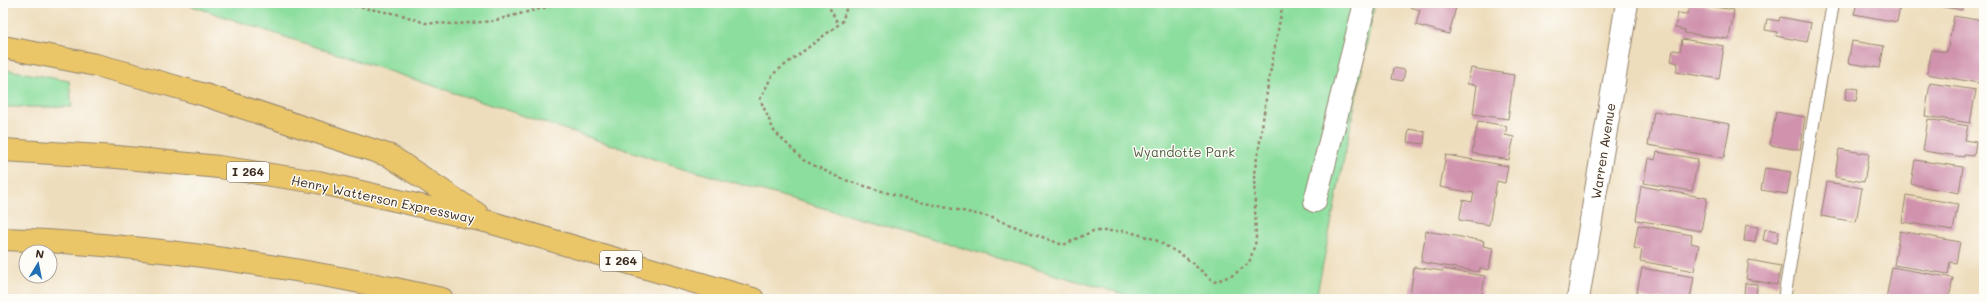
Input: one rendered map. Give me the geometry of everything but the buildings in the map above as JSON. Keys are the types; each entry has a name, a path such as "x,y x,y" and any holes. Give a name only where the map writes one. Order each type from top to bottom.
{"highway":[{"path":"3,47 89,64 145,78 205,95 390,156 489,222"},
{"name":"Henry Watterson Expressway","path":"3,150 125,158 219,167 318,182 489,222 753,299"},
{"path":"3,239 48,241 260,264 382,286 442,299"}],"street":[{"path":"1315,201 1365,3"},
{"name":"Warren Avenue","path":"1578,299 1627,3"}],"lane":[{"path":"1784,299 1833,3"}],"path":[{"path":"337,3 402,15 426,23 459,24 492,21 563,3"},
{"path":"827,3 838,24"},
{"path":"848,3 842,22 773,74 760,99 774,131 803,160 842,179 911,200 990,217 1063,245 1093,231 1126,231 1154,239 1185,257 1214,282 1233,275 1249,263 1256,241 1254,173 1283,3"}],"green space":[{"name":"Wyandotte Park","path":"183,3 1375,3 1316,299 1140,299 663,162"},
{"path":"3,69 69,81 72,107 3,107"}]}
